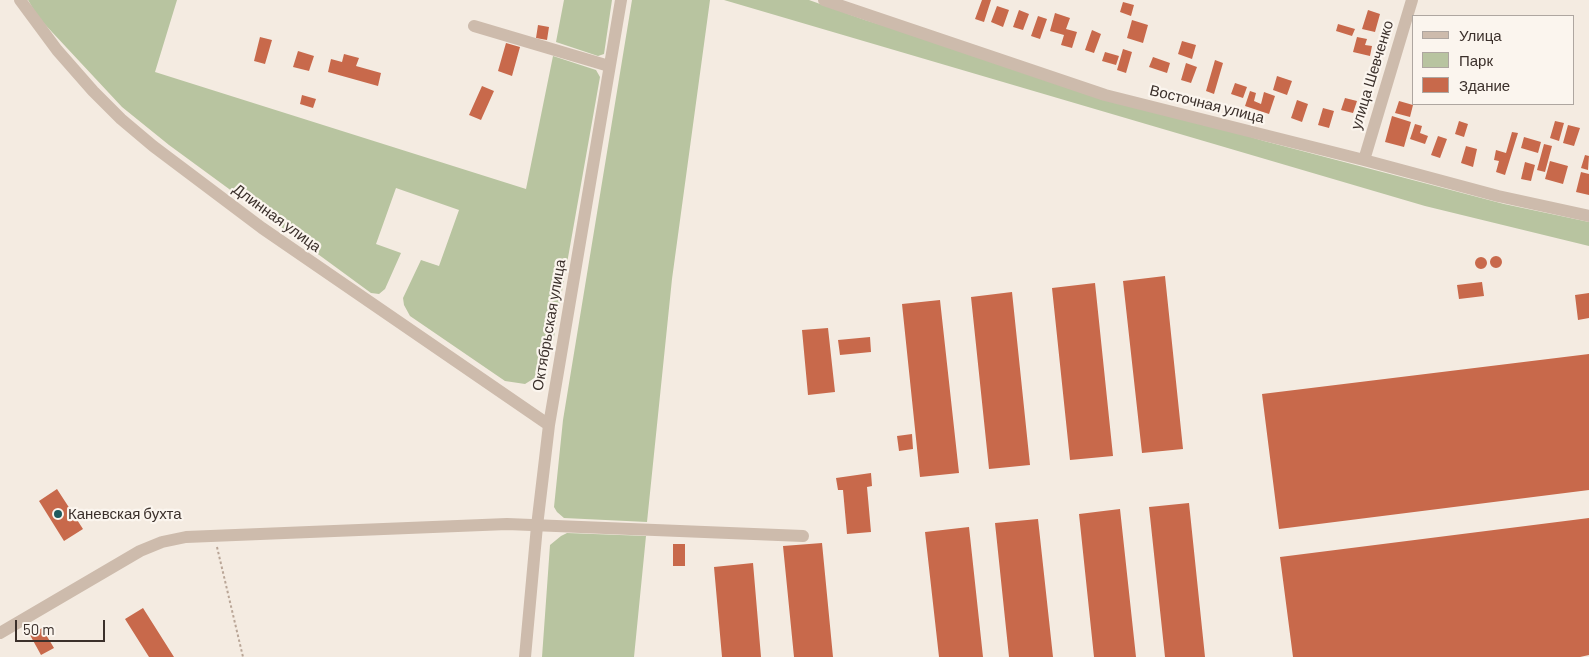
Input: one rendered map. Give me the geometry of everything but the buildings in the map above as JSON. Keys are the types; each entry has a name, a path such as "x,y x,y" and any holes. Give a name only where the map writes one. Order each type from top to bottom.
{"street":[{"name":"Длинная улица","path":"20,0 57,50 93,91 153,146 262,228 548,425"},
{"name":"Октябрьская улица","path":"525,657 548,425 621,0"},
{"name":"Восточная улица","path":"824,0 1105,95 1364,160 1498,196 1589,216"},
{"name":"улица Шевченко","path":"1364,160 1412,0"},
{"path":"474,26 610,66"},
{"path":"0,633 140,551 162,542 186,537 507,524 803,536"}],"path":[{"path":"214,535 243,657"}],"green space":[{"path":"28,0 177,0 155,72 526,189 553,56 596,70 600,77 552,348 547,365 541,374 525,384 505,381 410,316 404,305 403,298 421,260 439,266 459,210 396,188 376,244 401,253 385,289 379,294 371,293 169,145 122,107 38,17"},
{"path":"564,0 612,0 604,54 598,56 556,42"},
{"path":"632,0 710,0 672,279 647,522 564,518 554,507 563,420"},
{"path":"724,0 809,0 865,20 1264,141 1504,204 1589,222 1589,246 1425,206"},
{"path":"567,533 646,536 634,657 542,657 550,545"}],"place":[{"name":"Каневская бухта","path":"58,514"}]}
